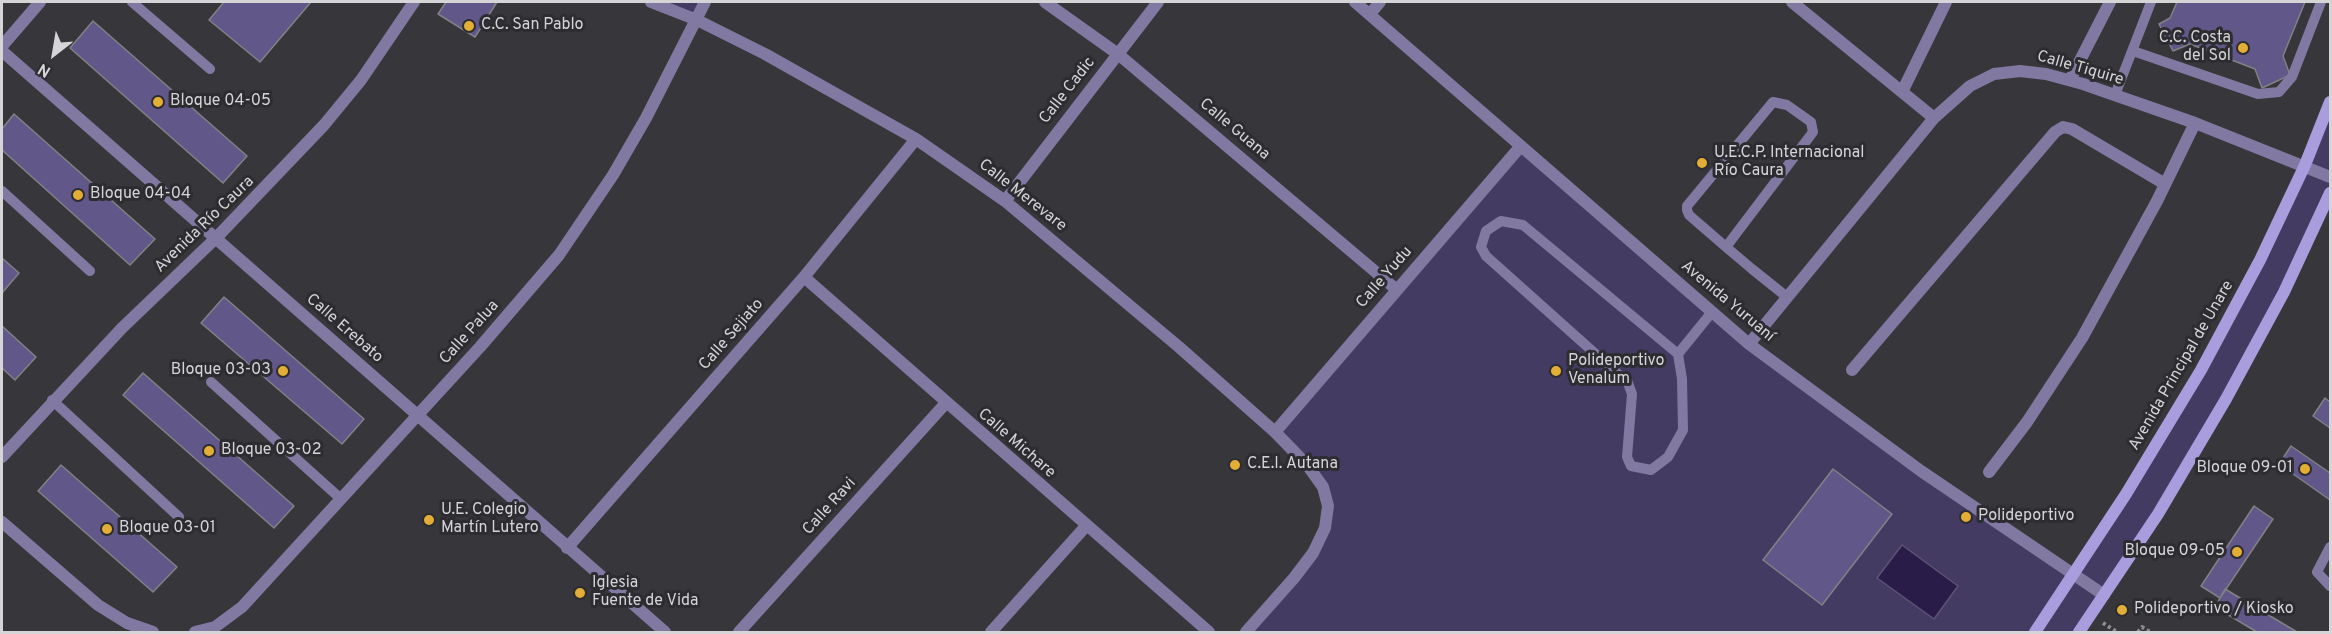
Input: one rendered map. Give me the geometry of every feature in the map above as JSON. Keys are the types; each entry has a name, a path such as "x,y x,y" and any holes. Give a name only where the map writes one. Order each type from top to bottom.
{"street":[{"path":"2,46 40,2"},
{"name":"Avenida Río Caura","path":"2,457 52,400 122,328 216,238 324,125 361,80 414,2"},
{"name":"Calle Merevare","path":"651,2 697,20 765,54 916,139 1005,201 1170,339 1275,432 1308,466 1323,487 1328,506 1325,528 1313,553 1246,633"},
{"name":"Calle Palua","path":"195,633 215,627 242,607 524,297 577,230 646,118 705,2"},
{"name":"Calle Guana","path":"1045,2 1118,54 1397,290"},
{"name":"Calle Cadic","path":"1005,201 1158,2"},
{"name":"Avenida Yuruaní","path":"1355,2 1749,344 1921,471 2104,595"},
{"path":"1370,14 1380,2"},
{"path":"1792,2 1934,118"},
{"path":"1902,92 1946,2"},
{"path":"2070,80 2110,2"},
{"name":"Calle Erebato","path":"2,51 665,633"},
{"name":"Calle Tiquire","path":"1749,344 1934,118 1970,86 1994,74 2020,70 2070,80 2195,123 2331,177"},
{"name":"Avenida Principal de Unare","path":"2035,633 2074,576 2201,370 2254,271 2305,165 2331,102"},
{"path":"1989,472 2032,414 2082,338 2165,184 2195,123"},
{"path":"1852,370 2055,132 2063,127 2072,129 2165,184"},
{"name":"Calle Sejiato","path":"567,548 804,278 916,139"},
{"name":"Calle Yudu","path":"1275,432 1520,147"},
{"path":"2079,633 2158,514 2226,399 2283,292 2331,193"},
{"name":"Calle Michare","path":"804,278 945,404 1209,633"},
{"name":"Calle Ravi","path":"740,633 945,404"},
{"path":"2,522 84,593 130,628 153,633"},
{"path":"991,633 1086,526"}],"lane":[{"path":"132,2 210,69"},
{"path":"2115,95 2151,2"},
{"path":"2133,51 2258,94 2279,92 2292,77 2321,2"},
{"path":"1726,247 1814,132 1811,122 1787,105 1773,102 1687,206 1689,215 1726,247 1787,297"},
{"path":"2,191 90,271"},
{"path":"1678,354 1523,225 1501,221 1486,231 1481,247 1486,256 1629,383 1632,394 1627,457 1631,466 1639,470 1651,470 1668,457 1683,430 1682,379 1678,354 1712,312"},
{"path":"211,382 341,499"},
{"path":"52,400 179,517"},
{"path":"2331,547 2317,572 2331,586"}],"path":[{"path":"2138,633 2142,627 2150,633"}],"shaded area":[{"path":"651,2 705,2 697,20"},
{"name":"Polideportivo Venalum","path":"2330,102 2330,193 2257,343 2079,632 1246,632 1325,528 1323,487 1275,432 1520,147 1749,344 2074,576 2201,370"},
{"path":"1902,545 1958,586 1934,619 1877,578"}],"building":[{"path":"224,2 311,2 260,62 209,20"},
{"name":"C.C. San Pablo","path":"446,2 497,2 475,37 438,14"},
{"name":"C.C. Costa del Sol","path":"2177,2 2305,2 2283,56 2290,75 2262,88 2255,69 2190,44 2173,51 2159,24 2170,18"},
{"name":"Bloque 04-05","path":"93,21 247,156 223,183 70,48"},
{"name":"Bloque 04-04","path":"14,114 155,239 130,265 2,150 2,129"},
{"path":"2,258 19,273 2,293"},
{"name":"Bloque 03-03","path":"224,297 364,419 342,444 201,323"},
{"path":"2,326 36,357 15,380 2,368"},
{"name":"Bloque 03-02","path":"143,373 294,506 274,528 123,395"},
{"path":"2325,398 2330,402 2330,428 2313,416"},
{"name":"Bloque 09-01","path":"2291,446 2330,473 2330,500 2279,464"},
{"name":"Bloque 03-01","path":"61,465 177,567 153,592 38,491"},
{"path":"1833,469 1892,514 1822,605 1763,560"},
{"name":"Bloque 09-05","path":"2254,506 2273,519 2220,598 2201,586"},
{"path":"2225,589 2297,632 2257,632 2215,607"}],"place":[{"name":"C.C. San Pablo","path":"469,26"},
{"name":"C.C. Costa del Sol","path":"2243,48"},
{"name":"Bloque 04-05","path":"158,102"},
{"name":"U.E.C.P. Internacional Río Caura","path":"1702,163"},
{"name":"Bloque 04-04","path":"78,195"},
{"name":"Bloque 03-03","path":"283,371"},
{"name":"Polideportivo Venalum","path":"1556,371"},
{"name":"Bloque 03-02","path":"209,451"},
{"name":"C.E.I. Autana","path":"1235,465"},
{"name":"Bloque 09-01","path":"2305,469"},
{"name":"Polideportivo","path":"1966,517"},
{"name":"U.E. Colegio Martín Lutero","path":"429,520"},
{"name":"Bloque 03-01","path":"107,529"},
{"name":"Bloque 09-05","path":"2237,552"},
{"name":"Iglesia Fuente de Vida","path":"580,593"},
{"name":"Polideportivo / Kiosko","path":"2122,610"}]}
